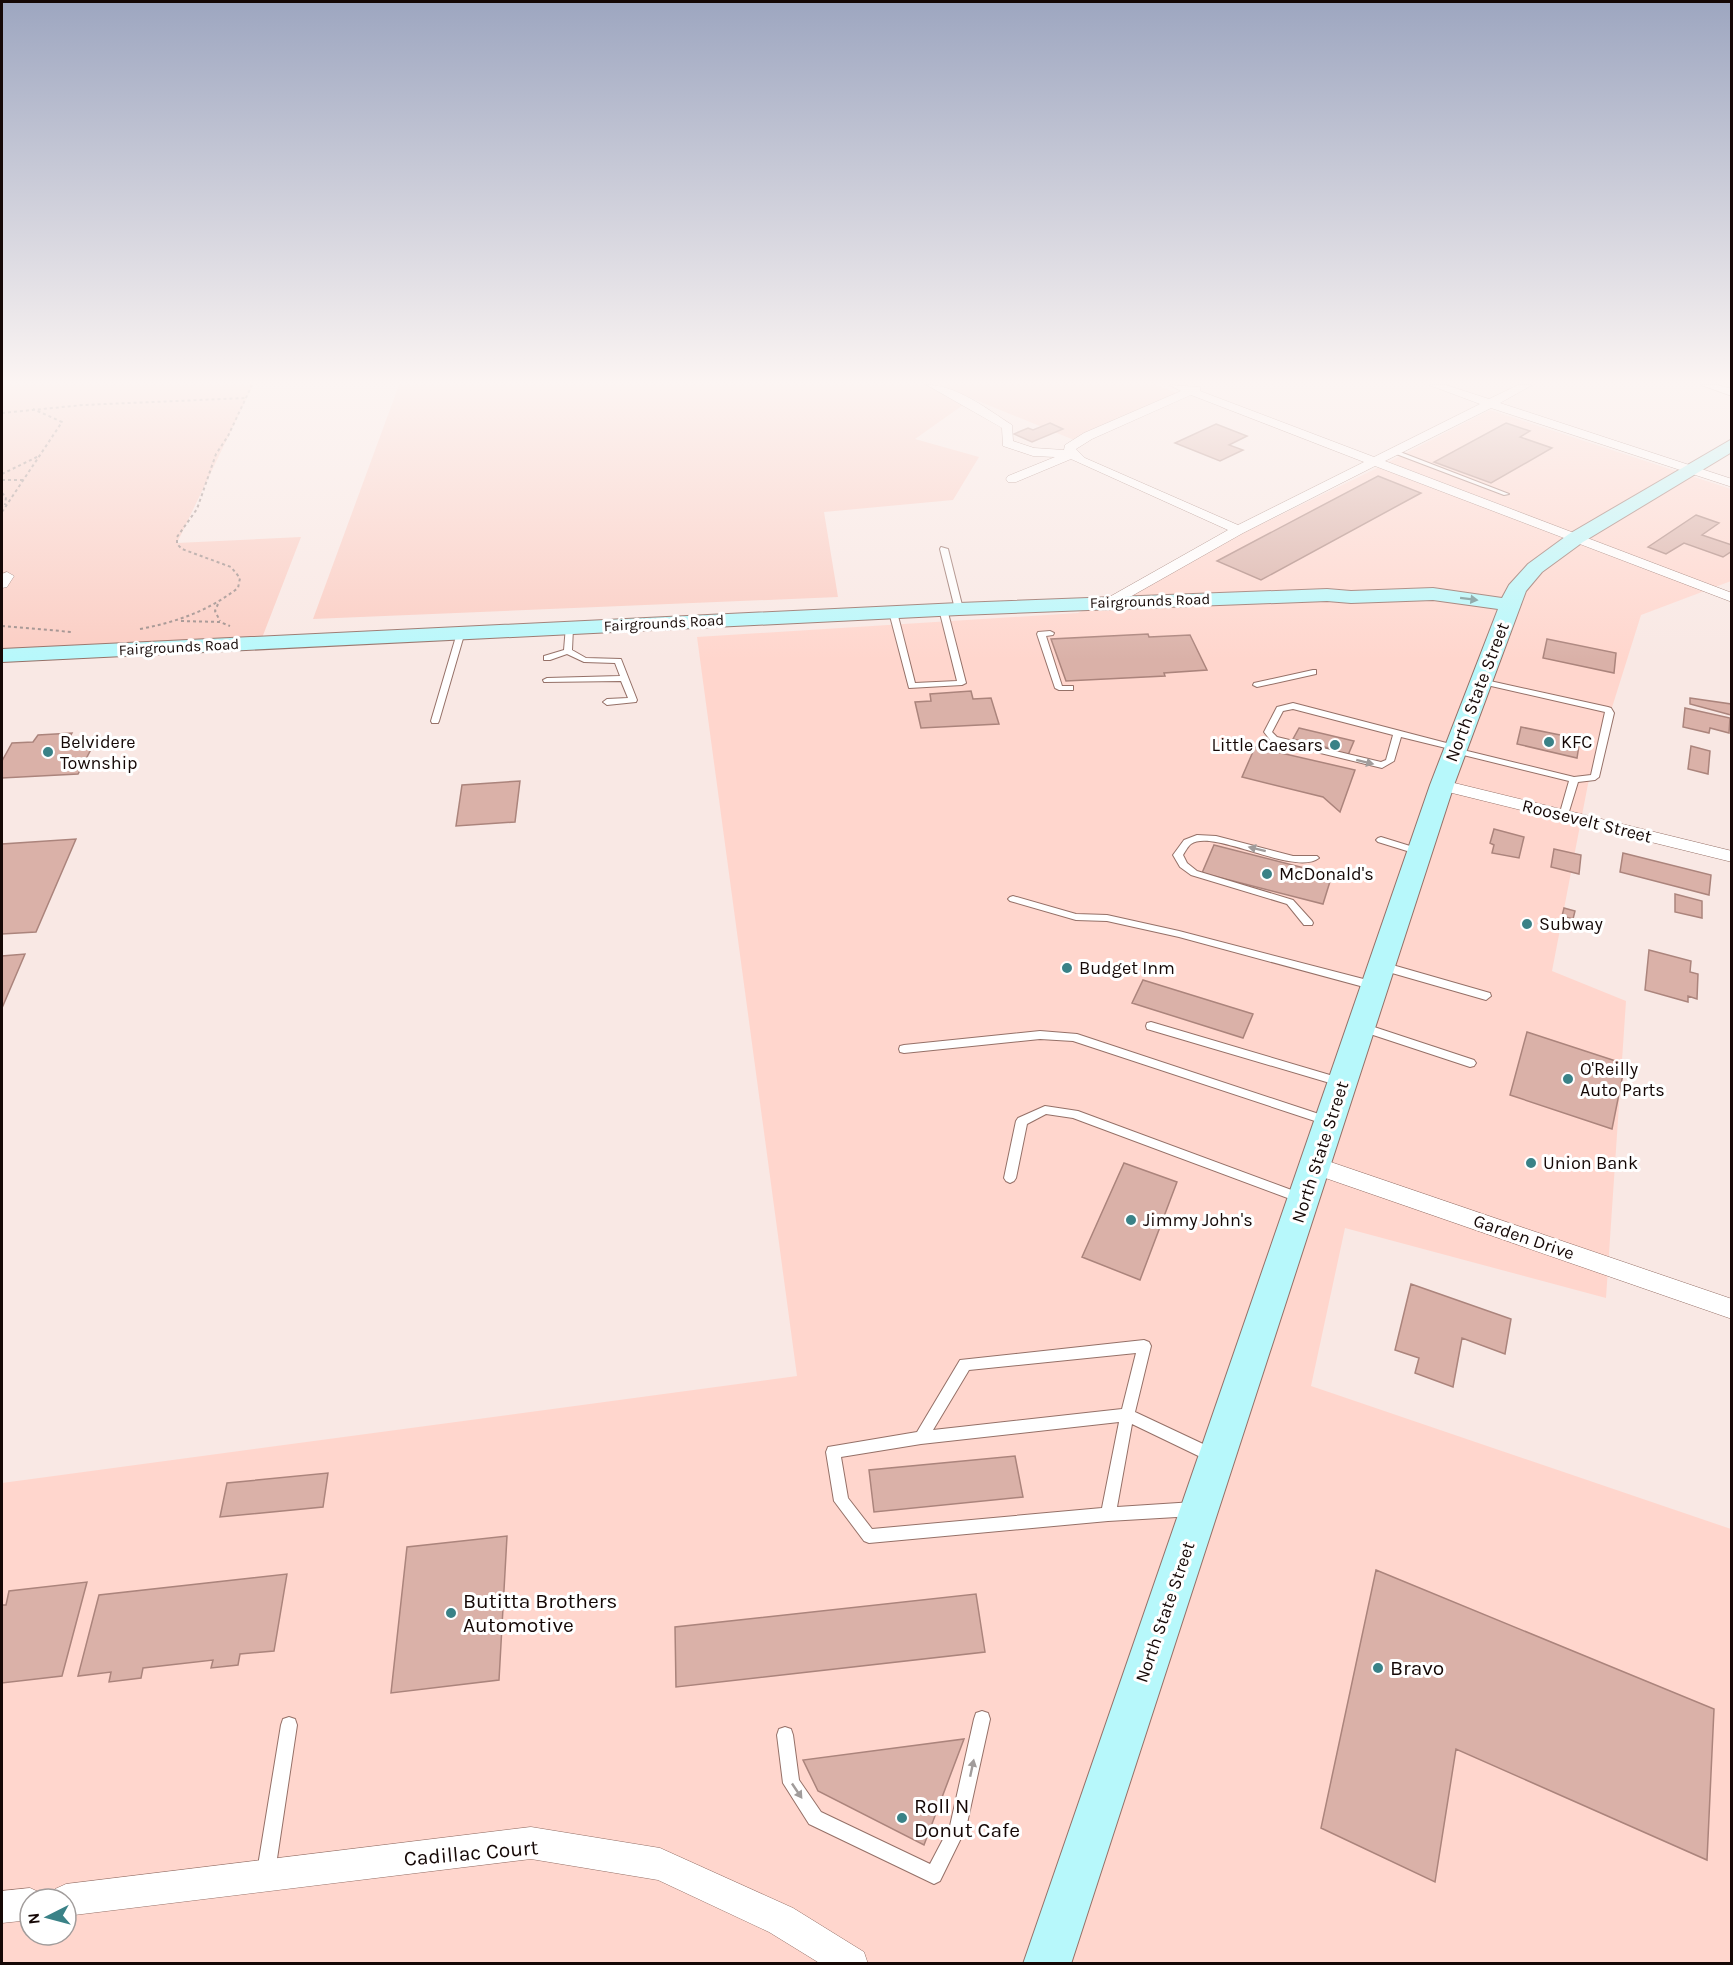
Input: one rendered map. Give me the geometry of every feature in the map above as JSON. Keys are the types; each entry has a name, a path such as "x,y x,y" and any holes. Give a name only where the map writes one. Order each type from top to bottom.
{"main road":[{"name":"North State Street","path":"1047,1964 1442,785 1513,597 1535,568 1576,538 1681,477"},
{"name":"Fairgrounds Road","path":"2,656 951,609 1327,595 1351,597 1433,594 1513,597"}],"street":[{"path":"1012,479 1018,477"},
{"path":"1117,477 1238,530"},
{"path":"1109,603 1238,530 1345,477"},
{"path":"1413,477 1731,598"},
{"path":"1712,477 1731,483"},
{"name":"Roosevelt Street","path":"1442,785 1731,857"},
{"name":"Garden Drive","path":"1316,1166 1731,1309"},
{"name":"Cadillac Court","path":"78,1899 531,1843 660,1864 781,1920 852,1964"},
{"path":"2,1907 18,1905"}],"lane":[{"path":"1459,477 1506,494"},
{"path":"893,612 912,686 962,683 944,549"},
{"path":"568,651 569,628"},
{"path":"1050,633 1041,634 1059,688 1070,688"},
{"path":"435,721 460,635"},
{"path":"547,658 568,651 584,660 618,661 633,700 607,702"},
{"path":"1257,685 1313,672"},
{"path":"547,680 624,678"},
{"path":"1398,732 1390,761 1382,765 1274,739 1268,732 1278,712 1286,706 1293,706 1398,732 1574,780 1595,777 1610,713 1608,710 1480,681"},
{"path":"1564,816 1574,780"},
{"path":"1308,923 1290,902 1194,873 1183,865 1178,855 1187,842 1197,838 1216,839 1293,859 1314,858"},
{"path":"1381,840 1420,852"},
{"path":"1013,899 1076,917 1107,918 1378,976 1486,996"},
{"path":"1151,1026 1343,1083"},
{"path":"1362,1027 1470,1063"},
{"path":"904,1049 1040,1035 1073,1037 1330,1122"},
{"path":"1010,1178 1022,1121 1045,1110 1074,1114 1304,1199"},
{"path":"921,1438 965,1364 1144,1346 1127,1415 1108,1514"},
{"path":"1200,1508 869,1536 841,1501 833,1452 921,1438 1127,1415 1217,1458"},
{"path":"785,1735 791,1783 815,1818 934,1875 958,1828 982,1719"},
{"path":"266,1876 289,1725"}],"path":[{"path":"2,512 26,477"},
{"path":"181,621 218,604 238,588 240,578 231,567 183,549 177,544 177,537 197,508 208,477"},
{"path":"2,480 24,480"},
{"path":"2,493 6,497 4,508"},
{"path":"218,604 215,611 220,622"},
{"path":"138,629 181,621 220,622 237,629"},
{"path":"2,626 74,633"}],"shaded area":[{"path":"2,477 209,477 177,543 301,537 262,638 2,650"},
{"path":"365,477 967,477 953,500 824,512 838,597 313,619"},
{"path":"1359,477 1693,477 1731,489 1731,581 1641,615 1588,784 1552,971 1626,1001 1606,1298 1345,1228 1311,1386 1731,1529 1731,1963 2,1963 2,1483 797,1376 697,637 1078,613"}],"building":[{"path":"1377,477 1421,493 1261,580 1217,561"},
{"path":"1474,477 1502,477 1491,483"},
{"path":"1696,515 1719,523 1702,535 1732,545 1732,551 1723,557 1684,543 1666,554 1648,547"},
{"path":"1148,634 1149,637 1190,635 1207,670 1164,673 1165,676 1066,681 1051,639"},
{"path":"1547,639 1616,653 1614,673 1543,658"},
{"path":"971,691 973,699 991,698 999,724 921,728 915,702 931,701 930,694"},
{"path":"1690,698 1731,704 1731,715 1690,704"},
{"path":"1685,708 1730,718 1729,733 1710,728 1709,733 1683,727"},
{"name":"KFC","path":"1521,727 1580,739 1577,758 1517,744"},
{"name":"Little Caesars","path":"1299,728 1354,741 1348,755 1293,739"},
{"name":"Belvidere Township","path":"72,733 69,739 97,738 78,774 2,778 2,761 12,743 33,742 38,735"},
{"path":"1691,746 1710,751 1708,774 1688,769"},
{"path":"1255,747 1355,770 1340,812 1323,797 1242,777"},
{"path":"520,781 515,822 456,826 462,785"},
{"path":"1494,829 1524,837 1519,858 1492,853 1494,845 1490,843"},
{"path":"76,839 36,932 2,934 2,844"},
{"name":"McDonald's","path":"1214,845 1332,875 1323,904 1202,873"},
{"path":"1554,849 1581,855 1579,874 1551,867"},
{"path":"1623,853 1711,875 1709,895 1620,872"},
{"path":"1675,894 1702,901 1702,918 1675,912"},
{"path":"1564,908 1575,911 1573,919 1562,916"},
{"path":"1649,950 1691,961 1690,972 1698,974 1697,999 1688,996 1688,1002 1645,990"},
{"path":"25,954 2,1008 2,956"},
{"path":"1143,980 1253,1014 1243,1038 1132,1003"},
{"name":"O'Reilly Auto Parts","path":"1527,1032 1625,1064 1612,1129 1510,1095"},
{"name":"Jimmy John's","path":"1124,1163 1177,1182 1140,1280 1082,1257"},
{"path":"1411,1284 1511,1319 1505,1354 1462,1338 1453,1387 1415,1373 1419,1358 1395,1350"},
{"path":"1015,1456 1023,1497 874,1512 869,1470"},
{"path":"328,1473 323,1507 220,1517 227,1483"},
{"name":"Butitta Brothers Automotive","path":"507,1536 499,1680 391,1693 407,1547"},
{"path":"1376,1570 1714,1709 1707,1860 1456,1749 1435,1882 1321,1828"},
{"path":"287,1574 274,1651 240,1654 238,1665 211,1668 213,1660 143,1668 141,1678 109,1682 111,1672 78,1676 99,1595"},
{"path":"87,1582 62,1676 2,1683 2,1605 6,1605 9,1591"},
{"path":"976,1594 985,1652 676,1687 675,1627"},
{"name":"Roll N Donut Cafe","path":"964,1739 924,1845 818,1791 803,1760"}],"place":[{"name":"KFC","path":"1549,742"},
{"name":"Little Caesars","path":"1335,745"},
{"name":"Belvidere Township","path":"48,752"},
{"name":"McDonald's","path":"1267,874"},
{"name":"Subway","path":"1527,924"},
{"name":"Budget Inm","path":"1067,968"},
{"name":"O'Reilly Auto Parts","path":"1568,1079"},
{"name":"Union Bank","path":"1531,1163"},
{"name":"Jimmy John's","path":"1131,1220"},
{"name":"Butitta Brothers Automotive","path":"451,1613"},
{"name":"Bravo","path":"1378,1668"},
{"name":"Roll N Donut Cafe","path":"902,1818"}]}
